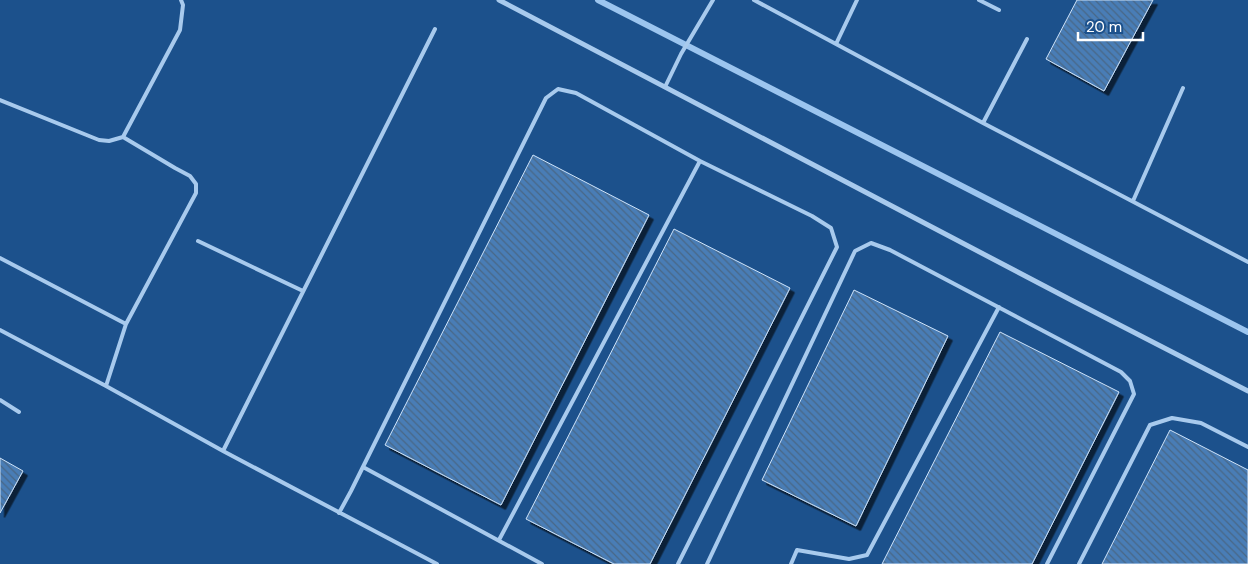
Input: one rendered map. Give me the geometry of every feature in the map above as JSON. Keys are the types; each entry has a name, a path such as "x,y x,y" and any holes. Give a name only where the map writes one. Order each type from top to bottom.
{"street":[{"path":"503,1 1065,297 1248,391"}],"lane":[{"path":"0,100 99,140 109,141 123,137 180,30 183,5 181,0"},
{"path":"754,0 1248,262"},
{"path":"836,44 857,0"},
{"path":"979,0 999,10"},
{"path":"665,87 681,54 712,1"},
{"path":"223,451 435,28"},
{"path":"983,123 1027,39"},
{"path":"1133,201 1184,88"},
{"path":"339,513 546,98 558,89 576,93 700,161 812,216 831,228 837,248 678,564"},
{"path":"106,386 126,324 196,193 196,184 190,176 123,137"},
{"path":"499,540 700,161"},
{"path":"198,241 303,291"},
{"path":"707,564 855,251 871,243 890,250 1000,307 1121,372 1130,381 1134,394 1047,564"},
{"path":"0,258 126,324"},
{"path":"791,564 797,550 849,558 867,555 1000,307"},
{"path":"0,330 437,564"},
{"path":"0,400 19,412"},
{"path":"1079,564 1150,425 1172,418 1201,423 1248,448"},
{"path":"363,467 542,564"}],"building":[{"path":"1077,0 1153,0 1104,91 1046,59"},
{"path":"533,155 649,215 501,505 385,445"},
{"path":"674,229 790,288 650,564 614,564 526,519"},
{"path":"854,290 948,336 856,526 762,480"},
{"path":"1000,332 1119,392 1032,564 882,564"},
{"path":"1170,430 1248,470 1248,564 1102,564"},
{"path":"0,458 23,471 0,513"}],"waterway":[{"path":"598,0 1248,332"}]}
